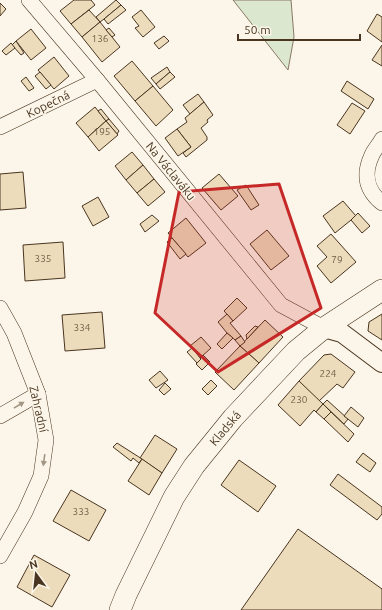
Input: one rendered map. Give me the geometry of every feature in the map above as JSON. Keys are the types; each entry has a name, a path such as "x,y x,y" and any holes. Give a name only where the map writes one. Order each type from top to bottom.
{"main road":[{"name":"Kladská","path":"120,610 174,497 194,466 233,418 296,351 324,328 382,290"}],"street":[{"name":"Na Václaváku","path":"29,0 97,80 281,305 324,328"},
{"name":"Kopečná","path":"0,127 97,80"},
{"path":"382,139 372,155 368,166 367,177 369,189 382,203"},
{"name":"Zahradní","path":"0,308 14,333 38,394 46,440 41,476 25,512 0,556"},
{"path":"324,328 342,333 382,363"},
{"path":"0,416 38,394"}],"highlighted area":[{"path":"279,184 321,308 218,372 155,313 179,192"}],"green space":[{"path":"233,0 291,0 294,37 288,70"}],"building":[{"path":"74,0 91,0 95,5 71,24 60,11"},
{"path":"116,0 121,5 100,22 96,17"},
{"path":"0,3 6,9 0,16"},
{"path":"121,5 126,10 108,24 104,19"},
{"path":"89,10 100,22 82,37 71,24"},
{"path":"141,10 155,27 143,37 135,28 139,26 132,17"},
{"path":"377,14 382,17 382,42 367,31"},
{"path":"100,22 120,47 102,62 82,37"},
{"path":"109,28 115,35 112,37 106,30"},
{"path":"31,29 46,48 31,60 16,41"},
{"path":"164,36 169,41 159,49 154,43"},
{"path":"16,41 24,53 21,55 12,45"},
{"path":"11,43 15,48 6,55 2,51"},
{"path":"382,45 382,66 372,60"},
{"path":"54,57 69,76 54,89 38,70"},
{"path":"132,61 153,86 135,101 114,76"},
{"path":"167,67 170,72 156,84 151,78"},
{"path":"40,72 51,85 46,89 35,76"},
{"path":"170,72 175,77 160,89 156,84"},
{"path":"26,77 34,88 29,91 21,81"},
{"path":"347,81 374,99 368,109 341,91"},
{"path":"153,86 173,110 156,126 135,101"},
{"path":"198,94 204,102 190,114 183,105"},
{"path":"204,102 213,115 201,128 207,137 207,140 186,157 183,153 191,147 177,129 187,122 185,118"},
{"path":"352,103 365,111 350,134 337,125"},
{"path":"95,107 106,121 88,137 76,123"},
{"path":"101,109 109,119 106,121 98,111"},
{"path":"109,119 119,131 117,134 106,121"},
{"path":"106,121 118,135 99,151 88,137"},
{"path":"177,129 191,147 178,156 165,138"},
{"path":"132,152 143,165 126,180 115,166"},
{"path":"143,165 154,179 137,193 126,180"},
{"path":"23,172 26,208 0,210 0,174"},
{"path":"219,174 238,196 221,210 202,188"},
{"path":"154,179 165,192 148,206 137,193"},
{"path":"246,185 259,205 251,210 237,190"},
{"path":"98,197 109,217 93,226 82,206"},
{"path":"343,201 356,216 335,233 323,216"},
{"path":"358,213 370,226 362,233 351,220"},
{"path":"152,215 159,221 145,232 140,224"},
{"path":"186,218 206,243 188,257 168,233"},
{"path":"267,230 289,256 271,270 250,244"},
{"path":"331,234 356,262 331,283 317,266 327,257 317,246"},
{"path":"172,238 186,254 180,259 167,242"},
{"path":"63,242 65,278 25,281 23,245"},
{"path":"237,298 247,308 233,321 224,311"},
{"path":"102,312 105,348 65,351 62,315"},
{"path":"227,314 233,321 230,323 241,336 235,340 218,322"},
{"path":"382,314 382,340 368,331 369,322"},
{"path":"265,320 283,337 259,363 240,346"},
{"path":"255,326 258,327 247,339 246,335"},
{"path":"227,333 233,338 222,349 217,344"},
{"path":"241,336 245,342 240,346 235,340"},
{"path":"201,337 211,348 200,358 190,346"},
{"path":"240,346 259,363 234,390 215,372"},
{"path":"192,348 201,359 197,363 187,352"},
{"path":"331,354 355,372 343,388 337,384 319,401 299,381 324,355"},
{"path":"203,355 210,362 202,370 196,364"},
{"path":"160,371 168,380 156,388 149,380"},
{"path":"211,380 217,386 208,395 202,389"},
{"path":"299,381 323,404 316,412 314,410 300,426 278,405"},
{"path":"165,383 171,389 164,395 159,390"},
{"path":"327,400 348,419 344,424 323,404"},
{"path":"323,404 331,412 324,419 316,412"},
{"path":"351,407 364,418 358,427 344,416"},
{"path":"331,412 354,434 348,442 324,419"},
{"path":"155,435 177,449 162,473 140,458"},
{"path":"117,443 142,459 139,463 133,458 131,461 113,447"},
{"path":"363,453 376,463 370,472 356,462"},
{"path":"142,459 162,473 149,495 128,481"},
{"path":"239,460 276,486 258,512 221,485"},
{"path":"338,474 382,507 382,514 377,520 330,485"},
{"path":"71,490 106,510 89,541 53,521"},
{"path":"298,529 382,589 382,610 241,610"},
{"path":"34,555 70,575 52,607 17,587"}]}
